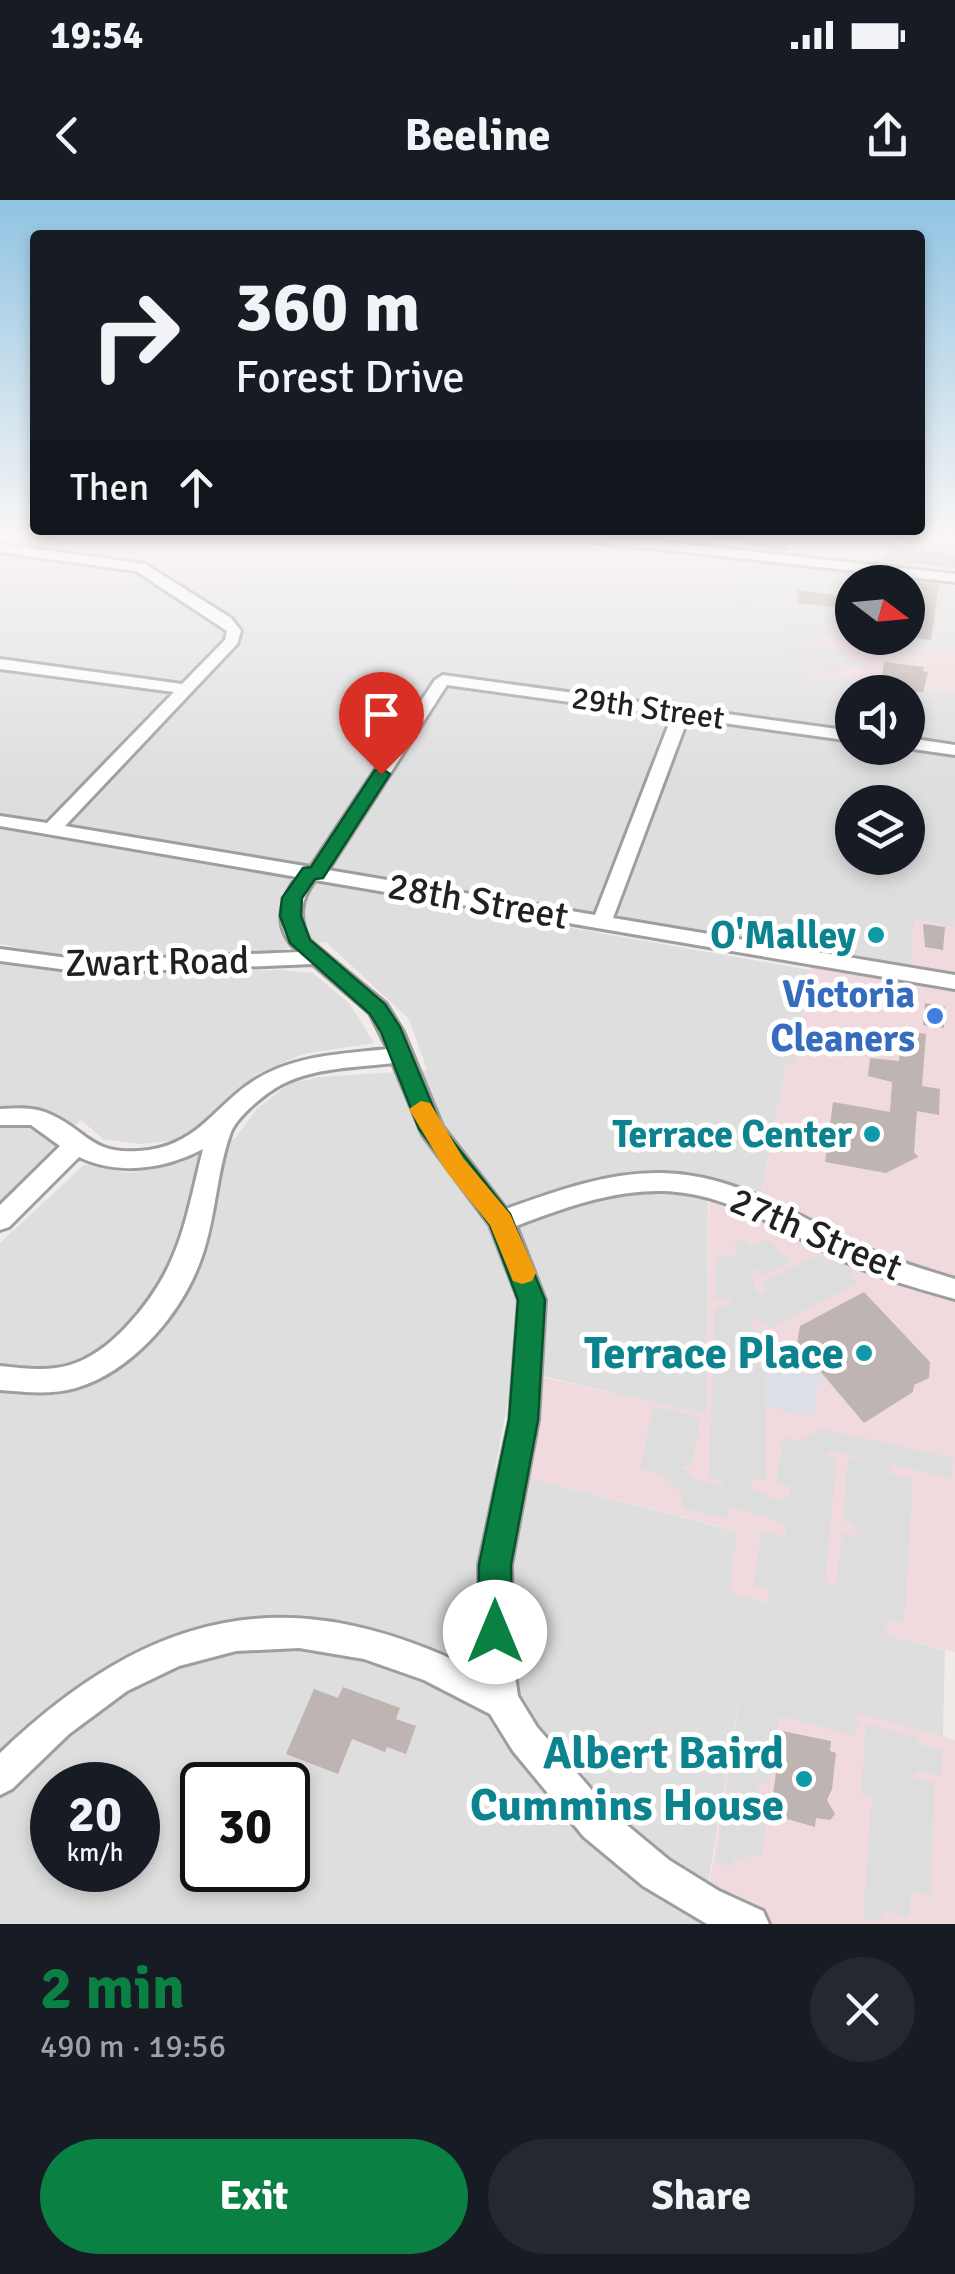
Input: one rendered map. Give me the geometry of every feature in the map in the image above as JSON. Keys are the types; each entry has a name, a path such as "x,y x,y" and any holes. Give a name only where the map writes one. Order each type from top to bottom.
{"street":[{"path":"51,830 232,642 234,631 222,618"},
{"path":"0,664 185,690"},
{"name":"29th Street","path":"313,873 443,680 835,734"},
{"path":"602,922 682,712"},
{"path":"925,746 955,750"},
{"name":"28th Street","path":"0,821 955,982"},
{"path":"313,873 292,898 290,916 300,943 378,1009 402,1055 431,1129 501,1221 532,1300 524,1420 495,1565 497,1669 502,1702 525,1739 597,1824 656,1874 706,1904 750,1924"},
{"name":"Zwart Road","path":"0,955 91,968 314,958"},
{"path":"0,1117 30,1116 53,1124 76,1146 113,1159 150,1158 198,1142 260,1087 293,1070 402,1055"},
{"path":"0,1378 36,1381 73,1377 118,1354 163,1305 188,1260 221,1124"},
{"path":"0,1220 76,1146"},
{"name":"27th Street","path":"501,1221 558,1199 610,1186 683,1184 760,1204 876,1264 955,1289"},
{"path":"0,1777 52,1726 110,1685 168,1654 232,1634 295,1629 356,1640 415,1660 502,1702"}],"shaded area":[{"path":"0,618 835,618 835,638 816,636 807,672 835,676 835,731 438,678 311,866 0,816"},
{"path":"768,618 835,627 835,633 731,620"},
{"path":"925,618 955,618 955,653 925,649"},
{"path":"816,636 835,638 835,655 925,655 925,649 955,653 955,692 925,688 925,675 835,676 806,672"},
{"path":"799,646 835,648 835,655 849,655 867,663 865,668 841,665 838,673 805,668 809,655 802,667 779,664 784,651 796,653"},
{"path":"451,685 672,716 595,913 330,868"},
{"path":"925,688 955,692 955,747 925,743"},
{"path":"690,718 835,737 835,765 925,765 925,750 955,753 955,927 915,920 910,968 616,918"},
{"path":"813,797 835,804 835,836 805,832"},
{"path":"0,827 810,970 795,1065 786,1064 762,1192 708,1177 707,1416 514,1369 495,1469 739,1532 730,1592 945,1650 943,1737 742,1684 701,1924 0,1924 0,1243 84,1165 130,1173 180,1163 235,1138 258,1108 289,1084 319,1077 427,1070 409,1019 326,942 269,951 110,961 67,958 0,944"},
{"path":"824,843 835,844 835,859 825,858 821,882 929,898 923,920 784,895 780,885 790,852 822,848"},
{"path":"925,856 942,858 941,872 925,870"},
{"path":"914,920 955,927 955,976 910,968"},
{"path":"812,958 955,982 955,1652 729,1592 738,1531 511,1473 529,1374 707,1415 709,1189 760,1204 786,1063 795,1064"},
{"path":"0,964 87,973 313,973 349,1003 374,1043 303,1054 255,1075 220,1112 179,1140 140,1144 103,1139 81,1120 0,1201"},
{"path":"743,1239 752,1247 769,1239 790,1262 765,1275 753,1267 753,1286 759,1293 767,1292 761,1283 819,1255 827,1264 833,1260 852,1270 850,1275 858,1283 770,1328 756,1319 750,1324 752,1329 765,1330 765,1353 750,1355 756,1364 765,1365 766,1480 751,1479 753,1490 778,1500 790,1496 791,1486 776,1483 784,1437 799,1441 822,1429 953,1458 952,1479 895,1465 889,1467 891,1474 913,1479 904,1623 889,1620 885,1634 769,1603 769,1590 753,1585 762,1532 785,1536 786,1528 781,1522 733,1507 729,1508 727,1519 681,1508 683,1495 665,1476 640,1468 654,1406 701,1417 691,1467 680,1467 695,1479 724,1485 724,1481 709,1478 715,1307 733,1305 729,1299 715,1298 717,1254 739,1254 733,1245","holes":["834,1450 863,1459 848,1458 843,1521 853,1524 857,1533 842,1533 836,1585 825,1582 837,1459 824,1453"]},
{"path":"765,1365 807,1374 815,1370 825,1381 817,1385 813,1417 765,1406"},
{"path":"742,1683 955,1740 955,1924 750,1924 706,1904"},
{"path":"742,1683 858,1714 856,1736 779,1716 775,1751 744,1758 744,1765 749,1767 772,1764 770,1785 758,1782 756,1790 769,1794 762,1855 735,1859 730,1867 716,1862"},
{"path":"866,1724 919,1738 918,1744 942,1750 942,1776 916,1770 915,1778 934,1783 931,1896 911,1891 909,1918 884,1910 879,1922 863,1918 872,1797 861,1794"}],"building":[{"path":"925,618 934,618 931,640 925,639"},
{"path":"884,662 924,667 923,671 928,672 925,684 925,675 882,675"},
{"path":"923,924 945,927 943,950 925,947"},
{"name":"Victoria Cleaners","path":"925,1003 945,1007 944,1028 923,1025"},
{"name":"Terrace Center","path":"902,1030 926,1034 922,1086 940,1089 939,1115 917,1111 914,1152 918,1157 886,1173 825,1162 833,1102 890,1112 892,1082 868,1076 870,1058 899,1061"},
{"name":"Terrace Place","path":"864,1292 930,1362 929,1378 864,1423 797,1344 800,1326"},
{"path":"343,1687 400,1708 396,1719 416,1726 406,1754 387,1747 385,1752 352,1739 338,1774 286,1754 314,1689 338,1698"},
{"name":"Albert Baird Cummins House","path":"782,1731 831,1741 830,1751 836,1753 827,1800 835,1814 830,1820 816,1818 815,1827 766,1813 769,1792 773,1794"}],"slow traffic":[{"path":"421,1109 454,1164 501,1221 522,1273"}],"place":[{"name":"O'Malley","path":"876,935"},
{"name":"Victoria Cleaners","path":"935,1016"},
{"name":"Terrace Center","path":"872,1134"},
{"name":"Terrace Place","path":"864,1353"},
{"name":"Albert Baird Cummins House","path":"804,1779"}],"route":[{"path":"381,774 316,874 310,872 292,898 290,916 300,943 314,958 378,1009 392,1032 431,1129 501,1221 532,1300 532,1346 524,1420 495,1565 495,1632"}]}
